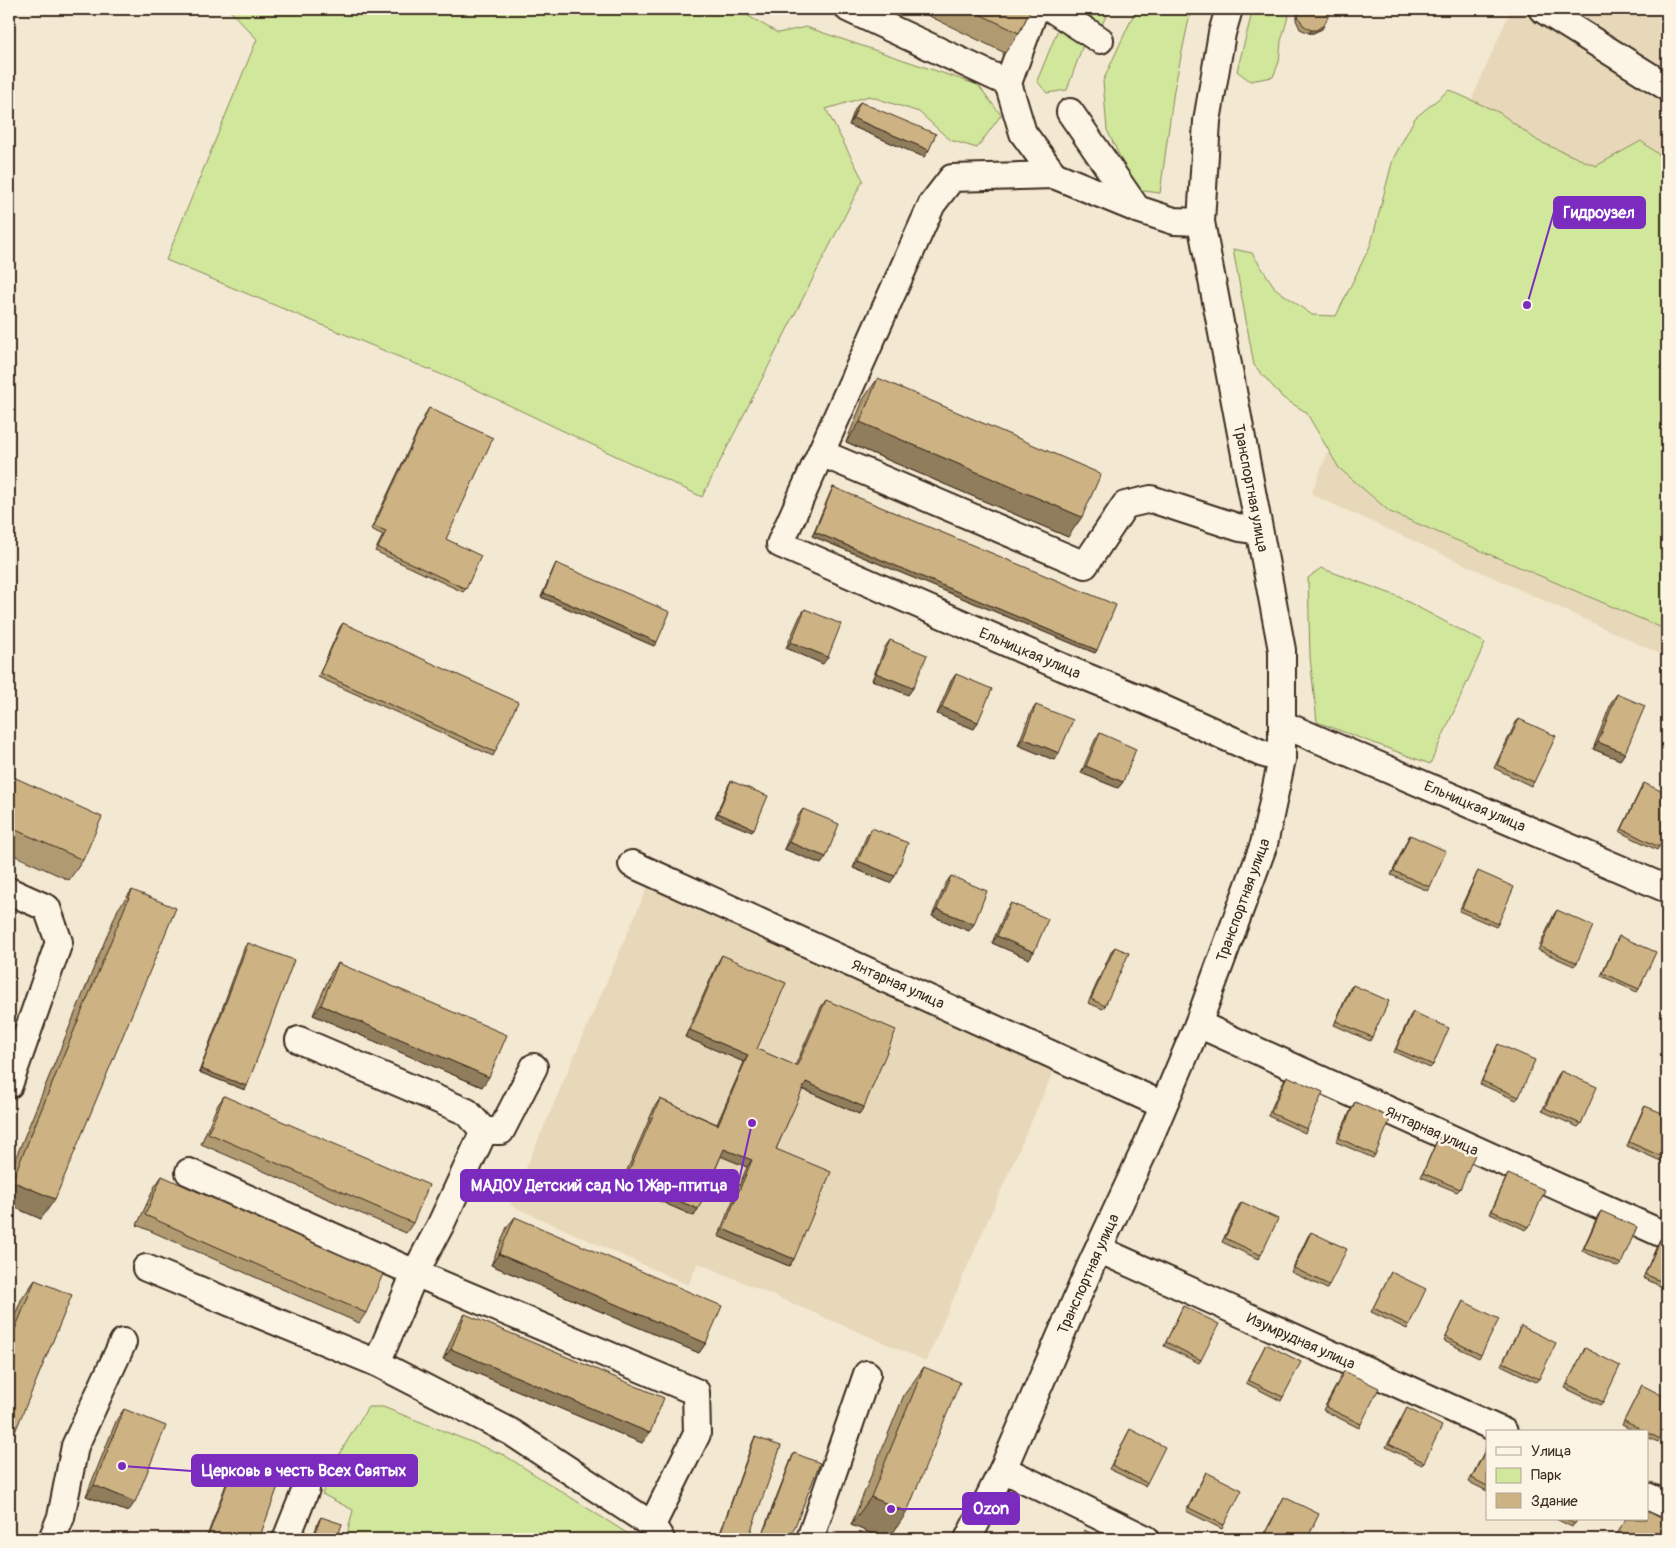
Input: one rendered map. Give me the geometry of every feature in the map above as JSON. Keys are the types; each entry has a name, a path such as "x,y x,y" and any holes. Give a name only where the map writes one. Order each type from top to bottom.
{"street":[{"path":"849,9 1008,83"},
{"path":"1036,9 1008,83 1023,133 1054,175"},
{"path":"1052,9 1100,40"},
{"name":"Транспортная улица","path":"968,1539 1002,1469 1198,1024 1264,844 1282,760 1282,650 1201,222 1207,121 1222,33 1229,9"},
{"path":"1542,9 1667,87"},
{"path":"1070,112 1137,209"},
{"path":"1201,222 1174,221 1137,209 1054,175 952,178 932,204 821,453 1085,565 1126,505 1151,499 1240,528 1259,531"},
{"name":"Ельницкая улица","path":"821,453 780,544 1062,667 1146,701 1261,753 1282,760"},
{"name":"Ельницкая улица","path":"1282,724 1667,889"},
{"name":"Янтарная улица","path":"632,864 1163,1105"},
{"path":"9,891 47,908 59,942 9,1085"},
{"name":"Янтарная улица","path":"1198,1024 1667,1236"},
{"path":"299,1040 467,1112 484,1131 502,1131 534,1067"},
{"path":"378,1363 415,1273 440,1226 484,1131"},
{"path":"146,1268 378,1363 511,1432 657,1532 697,1434 696,1392 415,1273 189,1172"},
{"name":"Изумрудная улица","path":"1098,1249 1500,1430"},
{"path":"52,1539 61,1517 75,1446 123,1342"},
{"path":"810,1539 867,1374"},
{"path":"1002,1469 1146,1539"},
{"path":"286,1539 306,1489"},
{"path":"1648,1496 1667,1505"}],"shaded area":[{"path":"1511,9 1667,9 1667,657 1311,494 1464,117"},
{"path":"650,881 1054,1070 926,1361 698,1263 688,1285 510,1205"}],"green space":[{"path":"228,9 736,9 778,33 806,27 978,85 1001,115 977,148 950,140 919,112 869,96 826,109 863,180 702,497 469,386 166,260 257,39"},
{"path":"1074,9 1110,9 1100,28"},
{"path":"1136,9 1191,9 1174,90 1160,193 1136,190 1107,130 1103,81"},
{"path":"1253,9 1292,9 1290,10 1281,41 1279,62 1273,77 1250,81 1237,71"},
{"path":"1059,27 1084,42 1067,90 1047,93 1037,81"},
{"path":"1449,90 1500,113 1538,141 1596,166 1641,141 1667,161 1667,630 1390,512 1339,468 1306,412 1283,398 1254,365 1233,249 1252,253 1275,288 1312,315 1336,316 1371,244 1393,159 1415,118"},
{"path":"1321,568 1397,596 1485,643 1430,764 1317,722 1310,657 1308,578"},
{"path":"368,1407 383,1407 504,1455 636,1539 346,1539 353,1510 322,1494 341,1451"}],"building":[{"path":"969,9 1031,9 1019,33"},
{"path":"1300,9 1326,9 1328,17 1324,25 1316,30 1311,30 1303,25 1298,16"},
{"path":"860,102 936,134 929,150 853,118"},
{"path":"878,378 1101,474 1082,517 860,422"},
{"path":"429,408 493,438 446,539 481,556 466,589 378,548 386,531 374,526"},
{"path":"833,487 1116,605 1097,650 815,532"},
{"path":"556,563 670,612 657,642 544,593"},
{"path":"805,609 841,624 828,657 791,642"},
{"path":"343,623 518,702 495,752 320,673"},
{"path":"890,640 927,655 913,688 876,673"},
{"path":"956,674 992,689 978,722 942,707"},
{"path":"1617,694 1645,706 1625,753 1598,742"},
{"path":"1036,705 1073,720 1059,753 1023,738"},
{"path":"1519,719 1556,736 1534,782 1497,765"},
{"path":"1100,733 1136,749 1123,782 1086,766"},
{"path":"9,775 102,817 83,860 9,827"},
{"path":"731,781 768,796 754,829 718,813"},
{"path":"1644,783 1667,794 1667,830 1659,847 1622,829"},
{"path":"803,809 839,824 826,857 789,842"},
{"path":"872,828 908,843 895,876 858,861"},
{"path":"1410,835 1446,851 1430,887 1394,871"},
{"path":"1478,871 1514,887 1498,924 1462,908"},
{"path":"951,876 987,891 974,924 937,909"},
{"path":"132,890 176,908 55,1199 12,1181"},
{"path":"1011,903 1048,919 1034,952 997,936"},
{"path":"1557,910 1593,926 1577,963 1541,947"},
{"path":"1619,936 1656,952 1639,989 1603,973"},
{"path":"248,943 294,960 247,1086 201,1069"},
{"path":"1115,947 1129,953 1105,1006 1091,999"},
{"path":"722,955 786,983 757,1049 797,1066 826,1000 896,1030 864,1107 806,1082 776,1149 831,1172 794,1259 723,1229 752,1160 724,1149 698,1209 626,1178 660,1099 718,1125 748,1055 690,1030"},
{"path":"338,963 507,1035 489,1077 321,1005"},
{"path":"1353,985 1389,1001 1372,1037 1336,1021"},
{"path":"1413,1012 1449,1028 1433,1065 1396,1049"},
{"path":"1498,1044 1535,1060 1519,1097 1482,1081"},
{"path":"1561,1071 1597,1087 1581,1124 1545,1108"},
{"path":"1287,1076 1323,1092 1307,1129 1271,1113"},
{"path":"224,1096 429,1185 413,1223 208,1133"},
{"path":"1355,1102 1391,1118 1375,1155 1339,1138"},
{"path":"1645,1106 1667,1115 1667,1154 1665,1158 1629,1142"},
{"path":"1439,1136 1476,1152 1460,1189 1423,1173"},
{"path":"1508,1174 1545,1190 1529,1227 1492,1211"},
{"path":"162,1176 383,1274 366,1313 145,1215"},
{"path":"1242,1202 1278,1219 1261,1255 1225,1238"},
{"path":"1601,1211 1637,1227 1621,1264 1584,1248"},
{"path":"515,1217 722,1306 706,1343 499,1254"},
{"path":"1311,1232 1347,1249 1329,1285 1294,1268"},
{"path":"1661,1238 1667,1241 1667,1284 1645,1274"},
{"path":"1391,1272 1426,1289 1409,1325 1373,1308"},
{"path":"35,1280 72,1295 12,1439 9,1438 9,1344"},
{"path":"1463,1301 1499,1319 1481,1355 1446,1337"},
{"path":"1183,1306 1219,1324 1201,1360 1166,1342"},
{"path":"465,1314 664,1398 650,1433 451,1349"},
{"path":"1521,1326 1556,1343 1539,1379 1503,1362"},
{"path":"1266,1344 1301,1362 1283,1397 1248,1380"},
{"path":"1585,1348 1620,1366 1603,1402 1567,1384"},
{"path":"924,1367 960,1382 907,1512 871,1497"},
{"path":"1344,1371 1379,1388 1361,1424 1326,1407"},
{"path":"1642,1385 1667,1398 1667,1424 1660,1439 1648,1433 1648,1430 1642,1430 1624,1421"},
{"path":"1407,1408 1442,1426 1424,1462 1389,1444"},
{"path":"124,1409 166,1426 135,1502 94,1485"},
{"path":"1130,1429 1165,1447 1147,1483 1112,1465"},
{"path":"755,1437 781,1446 748,1539 731,1539 720,1535"},
{"path":"1486,1449 1486,1485 1472,1478"},
{"path":"794,1453 820,1463 790,1539 761,1539"},
{"path":"235,1462 281,1478 259,1539 207,1539"},
{"path":"1206,1472 1242,1490 1224,1525 1189,1508"},
{"path":"1284,1497 1319,1514 1307,1539 1279,1539 1266,1533"},
{"path":"1648,1512 1667,1521 1659,1539 1615,1539 1624,1520 1648,1520"},
{"path":"321,1517 342,1524 337,1539 313,1539"},
{"path":"1568,1520 1577,1520 1575,1524"},
{"path":"1084,1530 1103,1539 1080,1539"},
{"path":"1341,1532 1356,1539 1338,1539"}],"place":[{"name":"Гидроузел","path":"1527,305"},
{"name":"МАДОУ Детский сад № 1 Жар-птитца","path":"752,1123"},
{"name":"Церковь в честь Всех Святых","path":"122,1466"},
{"name":"Ozon","path":"891,1509"}]}
